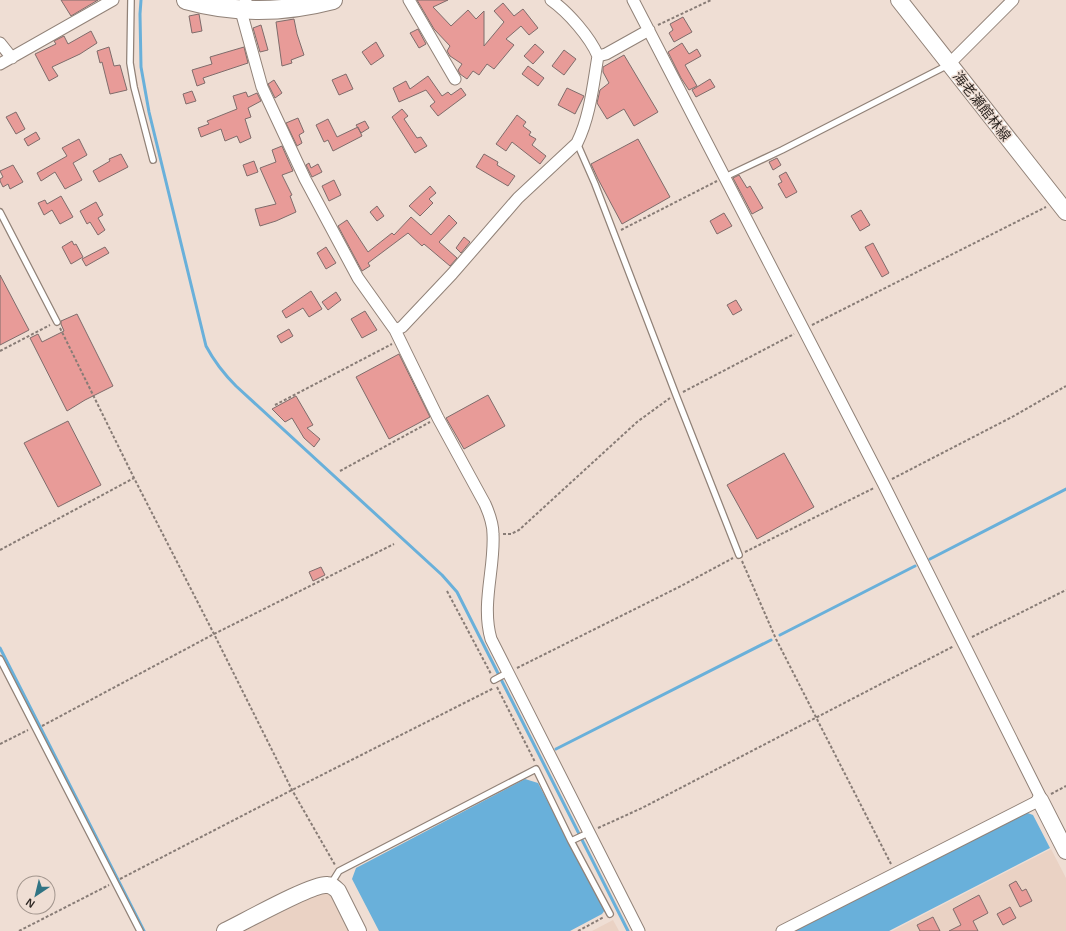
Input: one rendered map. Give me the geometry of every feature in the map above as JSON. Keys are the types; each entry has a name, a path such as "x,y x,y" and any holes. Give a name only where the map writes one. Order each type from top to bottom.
{"main road":[{"path":"186,0 243,5 267,11 294,8 333,0"}],"street":[{"path":"0,64 113,0"},
{"path":"409,0 455,80"},
{"path":"398,335 402,327 434,294 518,198 577,144 582,134 586,121 598,56 594,47 567,13 551,0"},
{"path":"634,0 883,483 1039,792 1040,800 1066,851"},
{"name":"海老瀬館林線","path":"899,0 1062,206"},
{"path":"949,64 1013,0"},
{"path":"243,5 262,87 305,179 358,278 398,335 438,418 485,504 490,516 493,532 487,615 491,638 506,674 586,834 639,931"},
{"path":"598,56 606,54 649,30"},
{"path":"0,43 12,58"},
{"path":"782,931 895,872 1040,800"},
{"path":"307,890 320,880 336,875 343,885 367,931"},
{"path":"224,931 307,890 327,884 334,888 340,897 358,931"}],"lane":[{"path":"131,0 130,63 134,87 153,160"},
{"path":"725,177 796,143 949,64"},
{"path":"577,144 595,184 676,395 740,555"},
{"path":"0,212 57,322"},
{"path":"0,659 140,931"},
{"path":"495,679 506,674"},
{"path":"336,875 536,769 610,914"},
{"path":"573,840 586,834"}],"path":[{"path":"649,30 711,0"},
{"path":"614,234 725,177"},
{"path":"493,532 511,534 519,530 637,422 667,400 803,329 1062,206"},
{"path":"0,351 57,322 134,478 336,875"},
{"path":"275,405 398,335"},
{"path":"506,674 682,586 1012,417 1066,386"},
{"path":"340,471 438,418"},
{"path":"0,550 134,478"},
{"path":"0,744 31,729 41,727 214,634 394,544"},
{"path":"740,555 776,639 895,872"},
{"path":"586,834 642,808 816,716 1066,590"},
{"path":"448,591 495,679"},
{"path":"19,931 292,790 497,687 536,763 536,769"},
{"path":"1040,800 1066,786"},
{"path":"578,931 610,914"}],"shaded area":[{"path":"1051,849 1066,878 1066,931 892,931"},
{"path":"318,892 331,895 350,931 243,931"},
{"path":"613,920 619,931 592,931"}],"water":[{"path":"525,779 538,783 605,910 602,914 570,931 379,931 352,879 356,868"},
{"path":"1025,812 1033,815 1050,848 889,931 793,931"}],"building":[{"path":"61,0 98,0 71,16"},
{"path":"417,0 448,0 433,7 451,26 468,10 476,19 484,11 484,46 504,22 494,11 503,3 514,16 523,9 538,28 529,35 521,26 506,39 514,45 494,69 487,64 479,75 473,71 467,79 460,74 458,70 462,64 450,56 447,51 450,46 434,29"},
{"path":"199,14 202,31 192,33 189,16"},
{"path":"683,17 692,32 674,42 669,33 673,30 670,24"},
{"path":"294,19 304,55 291,60 292,63 282,66 276,22"},
{"path":"261,25 268,50 260,52 253,28"},
{"path":"418,29 426,44 419,48 410,33"},
{"path":"91,31 97,43 80,54 52,67 58,76 49,81 35,54 56,44 54,41 64,36 68,44"},
{"path":"376,42 384,56 371,65 362,52"},
{"path":"682,43 689,54 697,49 701,56 685,65 697,86 689,90 668,52"},
{"path":"535,44 544,52 533,64 524,56"},
{"path":"109,47 114,66 120,65 127,90 110,94 102,62 100,63 97,51"},
{"path":"244,47 248,63 203,78 205,83 197,86 192,70 212,64 210,57"},
{"path":"564,50 576,59 564,75 552,66"},
{"path":"624,55 658,112 634,126 624,109 607,119 597,103 600,90 609,83 603,72 603,67"},
{"path":"528,66 544,78 538,86 522,74"},
{"path":"346,74 353,89 339,95 332,80"},
{"path":"428,76 442,96 448,92 451,95 461,88 466,95 438,116 430,106 435,102 426,90 399,102 393,88 406,81 410,89"},
{"path":"710,79 715,87 696,97 692,90"},
{"path":"274,80 282,93 275,98 268,84"},
{"path":"567,88 584,96 575,114 558,105"},
{"path":"192,91 196,101 186,104 183,94"},
{"path":"246,92 248,97 257,93 261,101 248,108 251,117 245,119 251,138 240,143 237,136 225,141 221,129 201,137 198,128 209,124 207,121 237,109 233,96"},
{"path":"402,109 408,116 404,119 417,138 421,137 427,146 415,153 392,117"},
{"path":"16,112 25,129 16,134 6,117"},
{"path":"517,115 526,122 523,126 531,132 529,135 536,139 532,145 546,156 540,164 512,142 506,151 496,144"},
{"path":"298,118 304,132 299,135 302,143 297,146 286,123"},
{"path":"328,119 337,137 358,127 362,136 333,151 328,140 324,142 316,125"},
{"path":"365,121 369,128 361,133 356,125"},
{"path":"36,132 40,139 28,146 24,139"},
{"path":"79,139 87,155 73,163 82,180 65,189 55,172 41,181 37,173 67,156 62,148"},
{"path":"638,139 670,197 622,224 591,164"},
{"path":"282,146 293,171 282,175 292,195 290,196 296,212 260,226 255,209 276,204 260,168 276,162 272,150"},
{"path":"121,154 128,167 99,182 93,171 110,161 109,159"},
{"path":"484,154 498,162 497,165 515,176 508,186 476,167"},
{"path":"777,158 781,165 773,170 769,162"},
{"path":"254,161 258,172 247,176 243,165"},
{"path":"309,163 311,168 318,164 322,172 312,177 306,165"},
{"path":"13,165 23,182 10,189 8,184 3,187 0,179 3,177 0,171"},
{"path":"786,172 797,192 786,198 778,184 782,182 779,176"},
{"path":"739,175 747,188 750,186 763,208 752,214 733,178"},
{"path":"334,180 341,195 329,201 322,186"},
{"path":"430,186 436,193 429,199 433,203 420,216 409,206"},
{"path":"61,196 73,217 60,224 52,210 44,215 38,203 45,200 47,204"},
{"path":"96,202 103,215 98,218 105,230 98,235 90,222 87,224 80,211"},
{"path":"377,206 384,216 377,221 370,212"},
{"path":"861,210 870,225 860,231 851,216"},
{"path":"724,213 732,226 717,234 710,221"},
{"path":"449,215 457,223 439,242 457,258 450,266 424,244 422,246 408,233 368,263 370,266 362,271 338,226 347,220 368,252 392,233 394,235 411,217 431,235"},
{"path":"464,237 470,242 461,253 456,248"},
{"path":"72,241 74,245 76,244 83,257 71,264 62,247"},
{"path":"873,243 889,273 882,277 865,247"},
{"path":"105,247 109,253 86,266 82,259"},
{"path":"326,247 336,263 326,269 317,253"},
{"path":"0,275 29,330 0,345"},
{"path":"311,291 322,309 309,317 303,308 286,318 282,311"},
{"path":"336,292 341,300 328,310 322,302"},
{"path":"736,300 742,310 733,315 727,305"},
{"path":"365,311 377,330 362,338 351,319"},
{"path":"77,314 113,386 67,411 30,338 38,334 42,342 64,331 61,321"},
{"path":"289,329 293,336 281,343 277,336"},
{"path":"399,354 430,417 389,439 356,377"},
{"path":"488,395 505,426 464,449 446,418"},
{"path":"296,396 313,425 307,428 320,439 314,447 304,438 292,418 285,422 272,409"},
{"path":"68,421 101,485 58,507 24,443"},
{"path":"784,453 814,507 757,539 727,485"},
{"path":"321,567 325,575 313,581 309,572"},
{"path":"1016,881 1022,891 1026,889 1032,901 1020,907 1009,885"},
{"path":"979,895 988,913 973,921 978,931 949,931 961,925 953,909"},
{"path":"1010,907 1016,918 1003,925 997,914"},
{"path":"933,917 940,931 920,931 917,925"}],"waterway":[{"path":"141,0 141,67 149,112 206,346 212,357 236,386 442,575 457,592 628,931"},
{"path":"930,559 1066,489"},
{"path":"780,635 915,566"},
{"path":"556,749 771,640"},
{"path":"0,648 144,931"}]}
